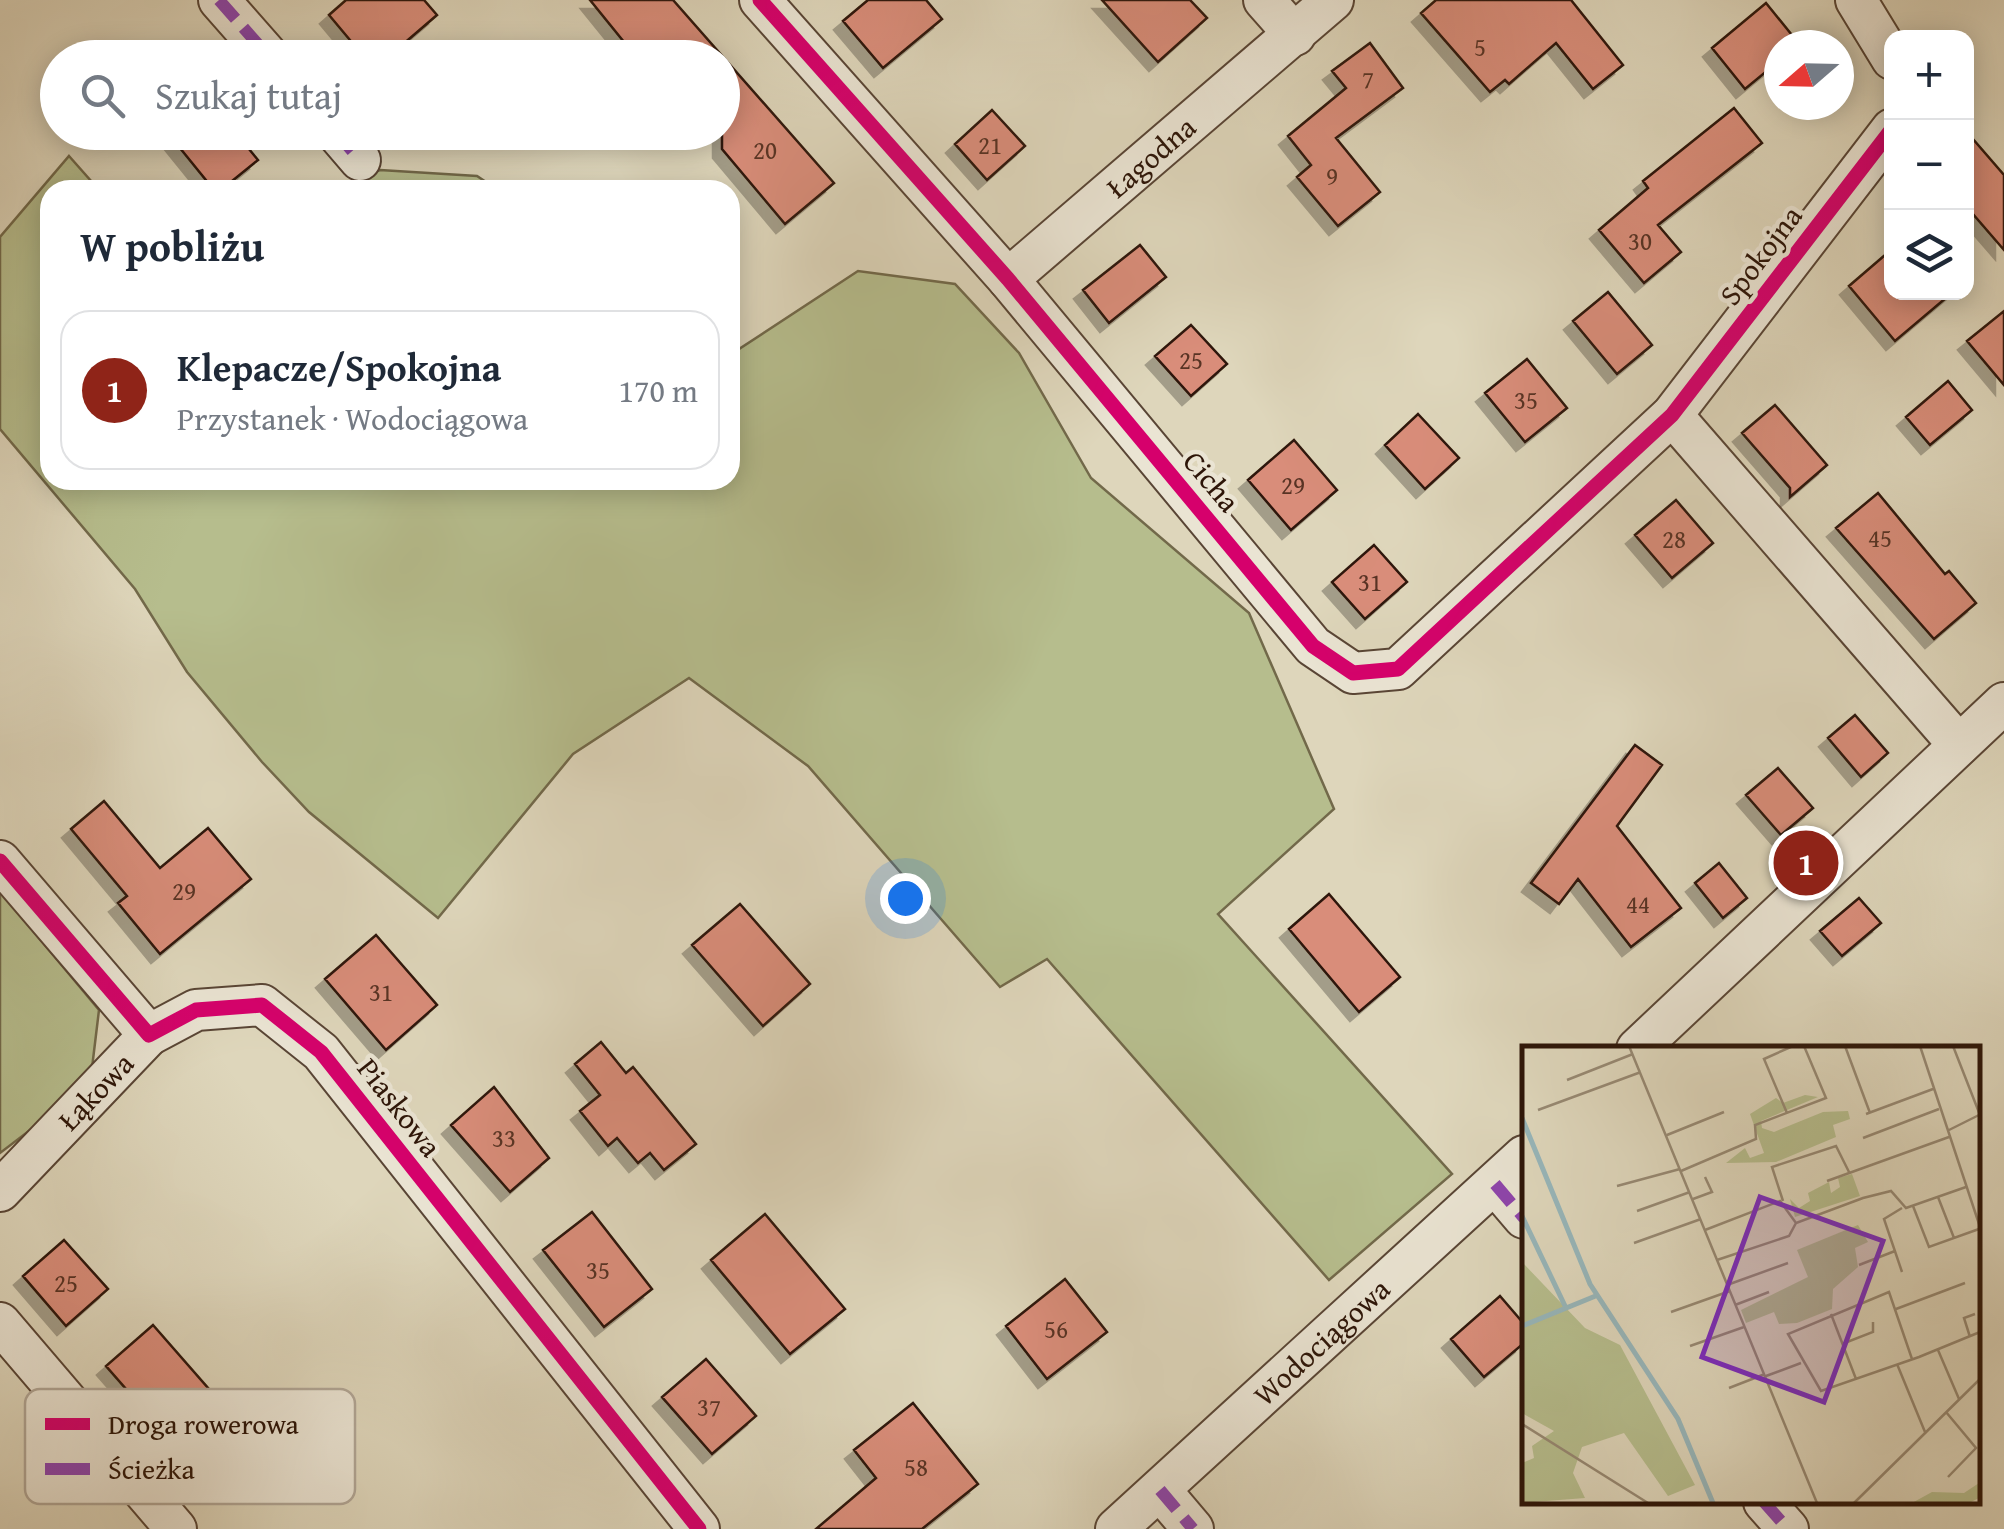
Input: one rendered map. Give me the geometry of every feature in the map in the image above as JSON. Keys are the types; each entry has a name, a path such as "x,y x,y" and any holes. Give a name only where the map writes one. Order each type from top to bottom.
{"street":[{"path":"219,0 254,40"},
{"name":"Cicha","path":"760,0 1008,280 1313,646 1353,672 1398,669 1672,415"},
{"path":"1264,0 1294,35"},
{"name":"Łagodna","path":"1008,280 1334,0"},
{"path":"1856,0 1884,45"},
{"name":"Spokojna","path":"1672,415 1884,139"},
{"path":"1672,415 1959,746"},
{"path":"1640,1046 2004,704"},
{"path":"0,861 150,1035"},
{"name":"Piaskowa","path":"150,1035 196,1010 262,1005 321,1052 699,1529"},
{"name":"Łąkowa","path":"0,1191 150,1035"},
{"name":"Wodociągowa","path":"1116,1529 1522,1158"},
{"path":"1495,1184 1522,1216"},
{"path":"0,1323 56,1389"},
{"path":"1160,1490 1193,1529"},
{"path":"155,1504 176,1529"},
{"path":"1766,1504 1788,1529"}],"green space":[{"path":"69,156 90,180 49,180"},
{"path":"380,170 477,176 483,180 356,180"},
{"path":"40,190 40,476 0,429 0,237"},
{"path":"858,271 955,284 1019,353 1091,478 1249,613 1334,809 1218,914 1452,1174 1329,1280 1047,959 1000,987 808,766 689,678 573,754 438,918 309,812 262,762 187,672 135,589 51,490 740,490 740,348"},
{"path":"0,891 99,1010 92,1068 42,1121 0,1153"}],"building":[{"path":"346,0 424,0 437,15 408,40 350,40 329,15"},
{"path":"590,0 673,0 708,40 622,40"},
{"path":"868,0 926,0 942,19 883,68 843,21"},
{"path":"1102,0 1190,0 1207,18 1158,62"},
{"path":"1436,0 1571,0 1623,65 1593,89 1556,43 1509,84 1505,80 1490,92 1421,13"},
{"path":"1766,3 1788,30 1764,30 1764,73 1745,89 1712,48"},
{"path":"1370,43 1403,88 1336,138 1380,192 1338,226 1297,177 1311,165 1288,136 1346,88 1332,71"},
{"path":"740,76 834,183 785,224 723,150 740,150"},
{"path":"1734,108 1762,143 1658,225 1681,252 1644,283 1599,230 1648,188 1643,181"},
{"path":"992,110 1025,146 987,180 955,144"},
{"path":"1974,140 2004,175 2004,250 1974,215"},
{"path":"182,150 250,150 258,160 233,180 206,180"},
{"path":"1140,245 1166,277 1109,323 1083,290"},
{"path":"1884,256 1884,300 1944,300 1895,341 1849,286"},
{"path":"1608,292 1652,345 1617,374 1573,321"},
{"path":"2004,311 2004,385 1967,341"},
{"path":"1191,325 1227,364 1191,396 1155,356"},
{"path":"1527,359 1567,408 1525,442 1485,393"},
{"path":"1948,381 1972,410 1930,445 1906,417"},
{"path":"1775,405 1827,465 1790,497 1790,488 1742,433"},
{"path":"1418,414 1459,458 1425,489 1385,445"},
{"path":"1294,440 1337,490 1291,530 1248,480"},
{"path":"1878,493 1945,574 1949,571 1976,603 1934,639 1836,528"},
{"path":"1676,500 1713,543 1672,578 1635,535"},
{"path":"1374,545 1407,582 1365,619 1332,582"},
{"path":"1855,715 1888,753 1861,777 1828,738"},
{"path":"1635,745 1662,765 1617,826 1681,908 1631,947 1578,879 1559,904 1531,883"},
{"path":"1778,768 1813,808 1781,835 1746,795"},
{"path":"104,801 160,868 208,828 251,879 160,954 118,903 127,896 71,829"},
{"path":"1719,863 1747,898 1723,918 1695,883"},
{"path":"1329,894 1400,977 1359,1012 1289,929"},
{"path":"1859,898 1881,923 1842,956 1820,931"},
{"path":"740,904 810,984 763,1026 692,945"},
{"path":"376,935 437,1005 386,1050 325,979"},
{"path":"601,1042 626,1073 633,1067 696,1144 664,1170 650,1153 638,1163 617,1138 608,1146 580,1111 600,1095 575,1064"},
{"path":"494,1087 549,1158 510,1192 451,1125"},
{"path":"592,1212 652,1289 604,1327 543,1250"},
{"path":"765,1214 845,1309 790,1354 711,1260"},
{"path":"64,1240 108,1289 66,1326 23,1276"},
{"path":"1065,1279 1107,1332 1047,1379 1006,1326"},
{"path":"1500,1296 1522,1322 1522,1345 1484,1377 1451,1339"},
{"path":"153,1325 209,1389 126,1389 106,1366"},
{"path":"706,1359 756,1416 712,1454 662,1397"},
{"path":"913,1403 978,1484 922,1529 816,1529 876,1478 854,1450"}],"marked path":[{"path":"219,0 254,40"},
{"path":"351,150 360,160"},
{"path":"1495,1184 1522,1216"},
{"path":"1160,1490 1193,1529"},
{"path":"1766,1504 1788,1529"}],"cycle path":[{"path":"760,0 1008,279 1313,646 1353,673 1398,669 1672,415 1884,139"},
{"path":"0,861 149,1035 196,1010 262,1005 321,1052 699,1529"}],"place":[{"name":"Klepacze/Spokojna","path":"1806,863"}]}
